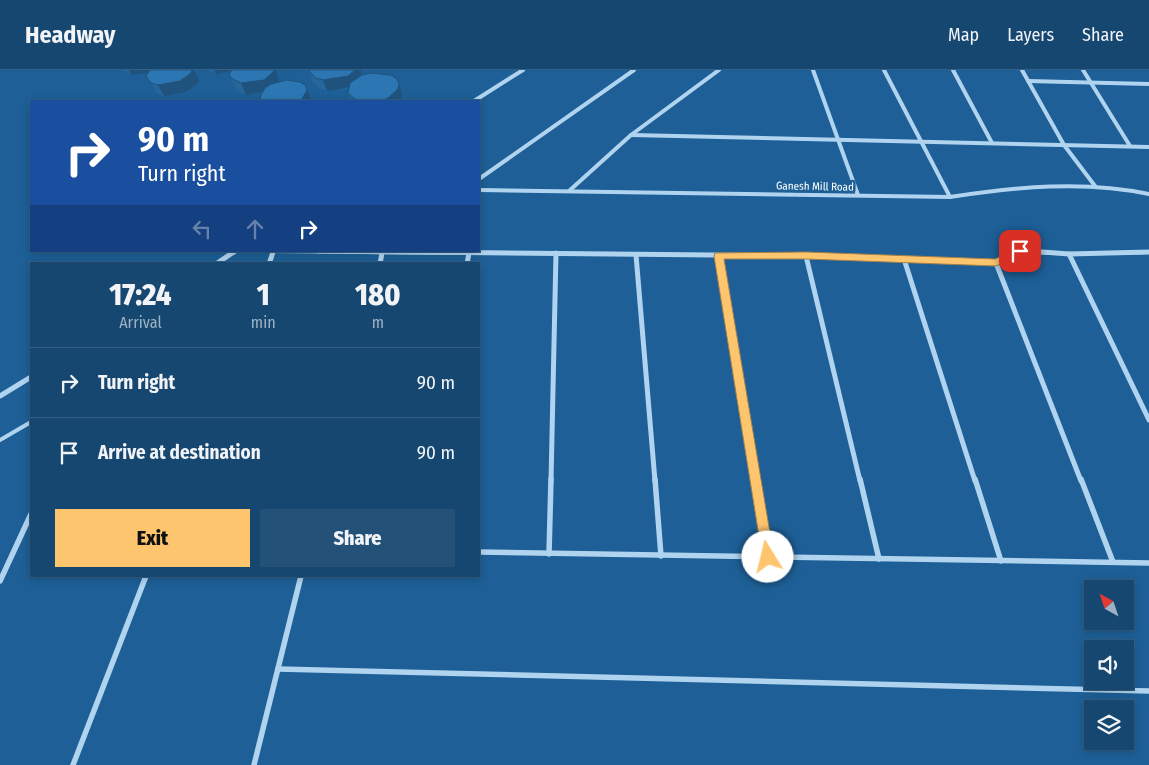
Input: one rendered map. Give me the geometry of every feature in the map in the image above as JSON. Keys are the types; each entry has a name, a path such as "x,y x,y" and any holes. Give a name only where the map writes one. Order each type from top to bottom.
{"street":[{"path":"476,100 524,70"},
{"path":"480,178 634,70"},
{"path":"569,191 630,135 720,70"},
{"path":"813,70 858,195"},
{"path":"884,70 950,196"},
{"path":"953,70 992,143"},
{"path":"1022,70 1064,145 1095,186"},
{"path":"1083,70 1130,146"},
{"path":"1028,81 1149,84"},
{"path":"630,135 1149,147"},
{"name":"Ganesh Mill Road","path":"480,190 950,196 1002,189 1095,186 1125,188 1149,194"},
{"path":"271,252 806,256 996,263 1020,251 1069,254 1149,252"},
{"path":"219,262 234,252"},
{"path":"380,262 382,253"},
{"path":"467,262 469,253"},
{"path":"549,554 556,253"},
{"path":"1069,254 1149,420"},
{"path":"636,255 661,556"},
{"path":"718,256 768,557"},
{"path":"806,256 879,558"},
{"path":"904,259 1001,561"},
{"path":"996,263 1113,562"},
{"path":"0,396 30,378"},
{"path":"0,580 30,516"},
{"path":"480,552 1149,563"},
{"path":"73,765 146,577"},
{"path":"254,765 301,577"},
{"path":"278,668 1149,691"}],"lane":[{"path":"0,440 30,423"}],"building":[{"path":"150,70 192,70 191,73 180,81 158,85 151,83 146,76"},
{"path":"232,70 274,70 264,80 241,83 231,78 229,74"},
{"path":"309,70 355,70 348,76 323,80 316,78"},
{"path":"371,73 390,75 396,78 399,83 398,89 383,100 356,100 348,93 350,83 362,75"},
{"path":"287,80 300,82 305,85 307,90 300,100 262,100 260,97 265,88 271,84"}],"route":[{"path":"768,557 718,256 806,256 996,263 1020,251"}]}
